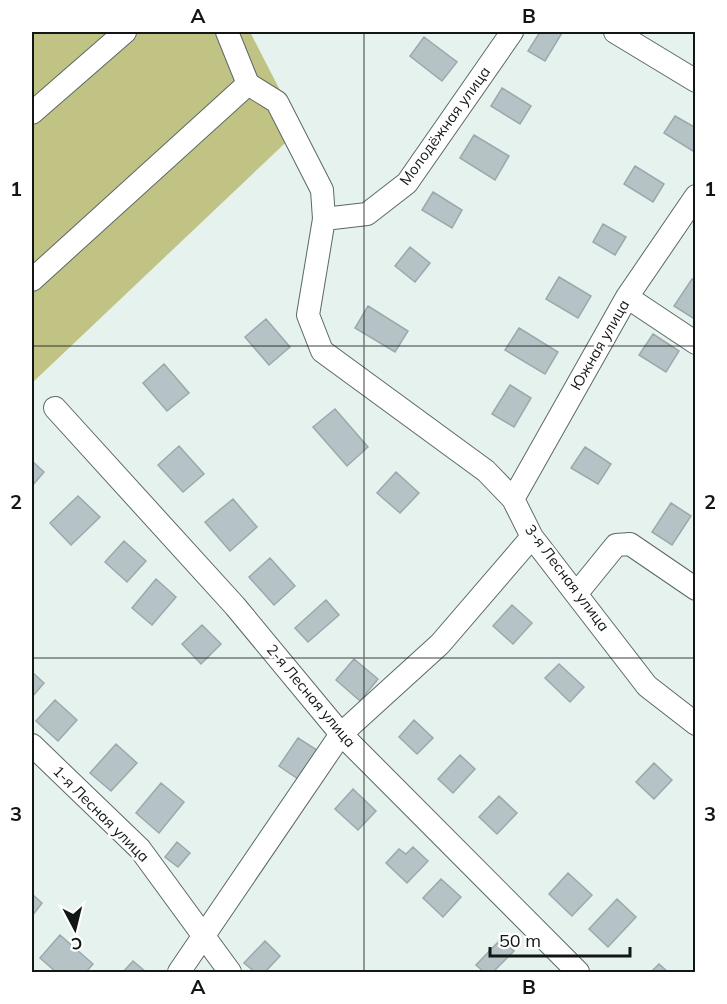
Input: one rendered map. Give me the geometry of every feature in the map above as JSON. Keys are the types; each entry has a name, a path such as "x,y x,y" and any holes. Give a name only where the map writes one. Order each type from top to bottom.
{"street":[{"path":"32,113 125,32"},
{"path":"227,32 248,84 277,102 322,190 324,219"},
{"name":"Молодёжная улица","path":"324,219 367,214 407,183 512,32"},
{"path":"615,32 696,81"},
{"path":"32,280 248,84"},
{"name":"Южная улица","path":"513,499 627,297 696,196"},
{"name":"3-я Лесная улица","path":"324,219 308,315 322,351 486,471 513,499 532,537 648,686 696,724"},
{"path":"627,297 696,343"},
{"name":"2-я Лесная улица","path":"55,408 235,606 341,734 578,972"},
{"path":"179,972 341,734 440,644 532,537"},
{"path":"577,593 616,545 630,544 696,590"},
{"name":"1-я Лесная улица","path":"32,745 140,849 230,972"}],"green space":[{"path":"32,32 250,32 300,129 32,383"}],"building":[{"path":"540,32 562,33 545,61 528,51"},
{"path":"424,37 457,62 442,81 410,56"},
{"path":"502,88 531,106 520,124 491,106"},
{"path":"675,116 696,128 696,148 693,151 664,133"},
{"path":"474,135 509,156 495,180 460,158"},
{"path":"635,166 664,184 653,202 624,184"},
{"path":"433,192 462,210 452,228 422,210"},
{"path":"603,224 626,237 615,255 593,242"},
{"path":"410,247 430,263 415,282 395,266"},
{"path":"559,277 591,296 578,318 546,299"},
{"path":"692,279 696,281 696,320 674,306"},
{"path":"368,306 408,331 395,352 355,328"},
{"path":"266,319 290,347 269,365 245,337"},
{"path":"519,328 558,352 545,374 505,350"},
{"path":"653,334 679,351 666,372 639,355"},
{"path":"164,364 189,393 167,411 143,383"},
{"path":"510,385 531,398 514,427 492,414"},
{"path":"335,409 368,447 347,466 313,427"},
{"path":"179,446 204,474 183,492 158,465"},
{"path":"585,447 611,464 598,484 571,468"},
{"path":"32,461 44,472 32,486"},
{"path":"396,472 419,493 400,513 377,493"},
{"path":"78,496 100,517 71,545 50,523"},
{"path":"233,499 257,527 230,551 205,522"},
{"path":"671,503 691,516 672,545 652,532"},
{"path":"124,541 146,561 127,582 105,562"},
{"path":"270,558 295,586 274,605 249,577"},
{"path":"156,579 176,597 152,625 132,608"},
{"path":"326,600 339,615 308,642 295,628"},
{"path":"512,605 532,623 513,644 493,626"},
{"path":"202,625 221,644 201,664 182,644"},
{"path":"354,659 378,679 360,701 336,680"},
{"path":"559,664 584,687 570,702 545,678"},
{"path":"32,672 44,683 32,697"},
{"path":"55,700 77,720 58,741 36,721"},
{"path":"414,720 433,738 417,754 399,737"},
{"path":"298,738 323,754 304,783 279,766"},
{"path":"116,744 137,763 111,791 90,773"},
{"path":"460,755 475,769 453,793 438,779"},
{"path":"654,763 672,780 654,799 636,782"},
{"path":"161,783 184,802 159,833 136,813"},
{"path":"353,789 376,811 358,830 335,809"},
{"path":"499,796 517,813 497,834 479,817"},
{"path":"177,842 190,853 178,867 165,857"},
{"path":"413,847 428,861 407,883 386,863 399,849 406,854"},
{"path":"568,873 592,895 572,916 549,894"},
{"path":"441,879 461,897 443,917 423,898"},
{"path":"32,894 42,903 32,916"},
{"path":"617,899 636,917 608,947 589,929"},
{"path":"60,935 93,964 86,972 56,972 40,958"},
{"path":"501,939 514,951 493,972 484,972 476,965"},
{"path":"265,941 280,956 265,972 255,972 244,963"},
{"path":"133,961 146,972 123,972"},
{"path":"659,964 668,972 651,972"}]}
